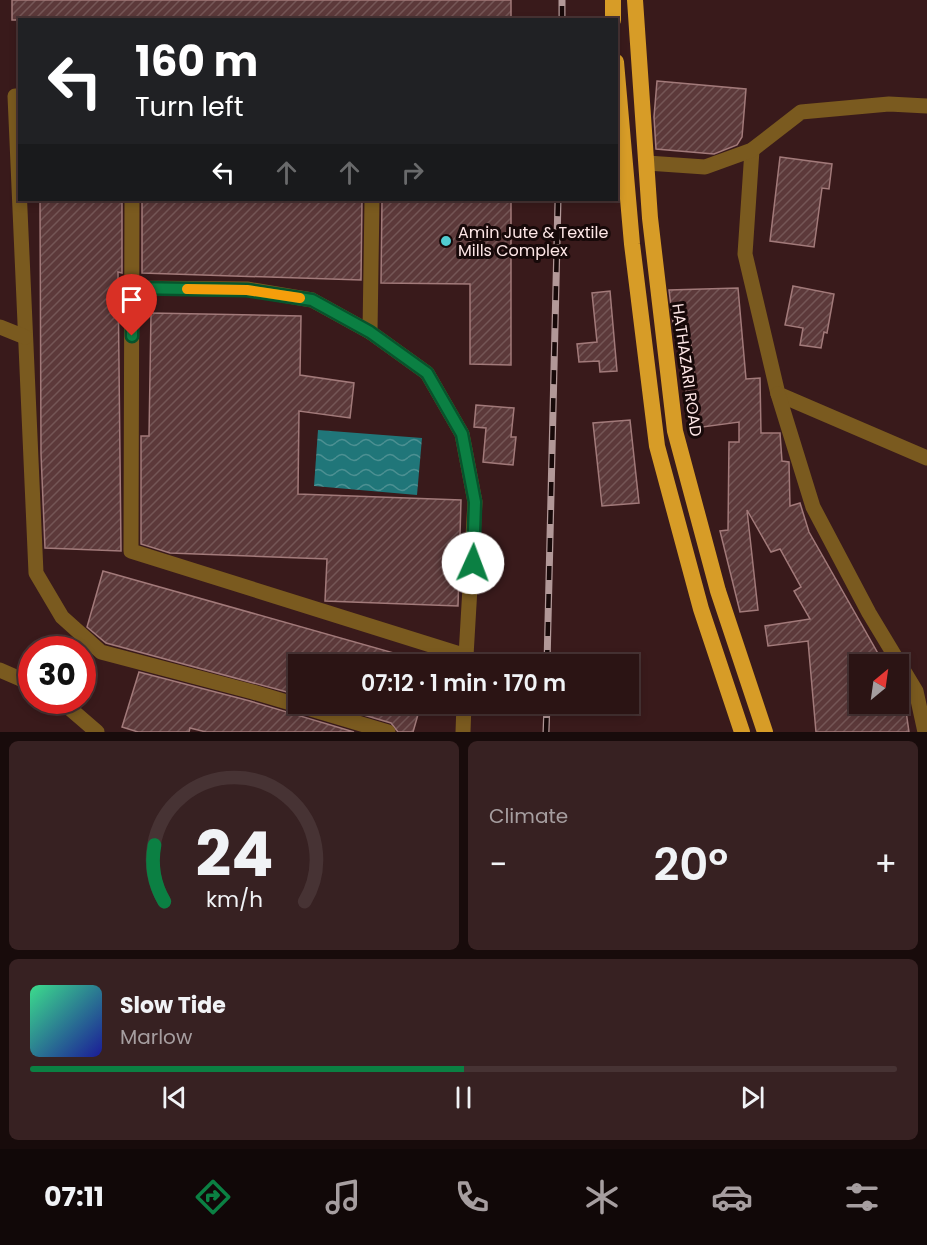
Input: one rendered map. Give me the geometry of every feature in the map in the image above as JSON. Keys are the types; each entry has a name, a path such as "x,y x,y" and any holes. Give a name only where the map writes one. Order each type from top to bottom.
{"highway":[{"path":"613,0 613,18"},
{"name":"HATHAZARI ROAD","path":"636,0 650,218 675,431 718,591 765,732"},
{"path":"618,85 632,244 657,446 701,609 742,732"}],"street":[{"path":"18,96 15,96 18,168"},
{"path":"647,163 705,166 752,150 801,112 889,104 927,106"},
{"path":"752,150 745,254 778,394 813,507 869,613 916,691 925,732"},
{"path":"19,201 36,573 63,616 101,652 253,692 388,732"},
{"path":"132,201 131,551 448,654"},
{"path":"370,332 372,201"},
{"path":"132,288 247,290 312,300 370,332 427,373 462,434 475,502 466,654"},
{"path":"0,327 25,337"},
{"path":"778,394 927,458"},
{"path":"0,670 18,678"},
{"path":"76,714 97,732"},
{"path":"463,732 464,714"}],"water":[{"path":"318,430 422,438 417,495 314,486"}],"building":[{"path":"12,0 511,0 511,18 18,18 18,20 12,20"},
{"path":"657,81 746,89 742,137 737,145 714,154 656,149 654,117"},
{"path":"780,157 832,164 829,189 822,188 814,247 770,241"},
{"path":"40,201 122,201 122,273 118,272 121,551 45,548 41,454"},
{"path":"142,201 362,201 361,280 142,273"},
{"name":"Amin Jute & Textile Mills Complex","path":"382,201 511,201 511,365 470,364 470,284 381,283"},
{"path":"793,286 834,294 827,333 824,332 821,348 800,345 803,328 785,325"},
{"path":"738,288 746,379 760,378 761,433 780,433 782,461 789,462 790,506 800,503 809,532 878,654 849,654 849,714 906,714 909,732 816,732 808,641 768,646 765,626 810,619 794,591 801,587 780,549 771,552 747,510 758,610 740,612 720,531 728,530 729,442 739,442 739,422 695,428 692,396 686,396 686,378 695,378 691,343 684,344 682,322 673,323 669,290"},
{"path":"610,291 617,371 600,372 599,361 579,362 577,344 597,342 592,293"},
{"path":"151,313 301,316 300,375 354,383 350,418 299,411 298,494 461,500 458,606 325,601 327,559 170,553 141,544 141,436 149,436"},
{"path":"476,405 514,408 511,437 516,437 513,465 483,462 486,428 474,427"},
{"path":"630,420 639,503 602,506 593,423"},
{"path":"103,571 397,654 288,654 288,692 106,643 87,627"},
{"path":"139,672 250,701 354,732 206,732 190,728 189,732 138,732 122,727"},
{"path":"360,714 418,714 413,732 398,732 391,723"}],"railway":[{"path":"562,0 562,18"},
{"path":"547,654 558,201"},
{"path":"546,732 547,714"}],"slow traffic":[{"path":"187,289 247,290 300,298"}],"place":[{"name":"Amin Jute & Textile Mills Complex","path":"446,241"}],"route":[{"path":"132,336 132,288 247,290 312,300 370,332 427,373 462,434 475,502 473,563"}]}
